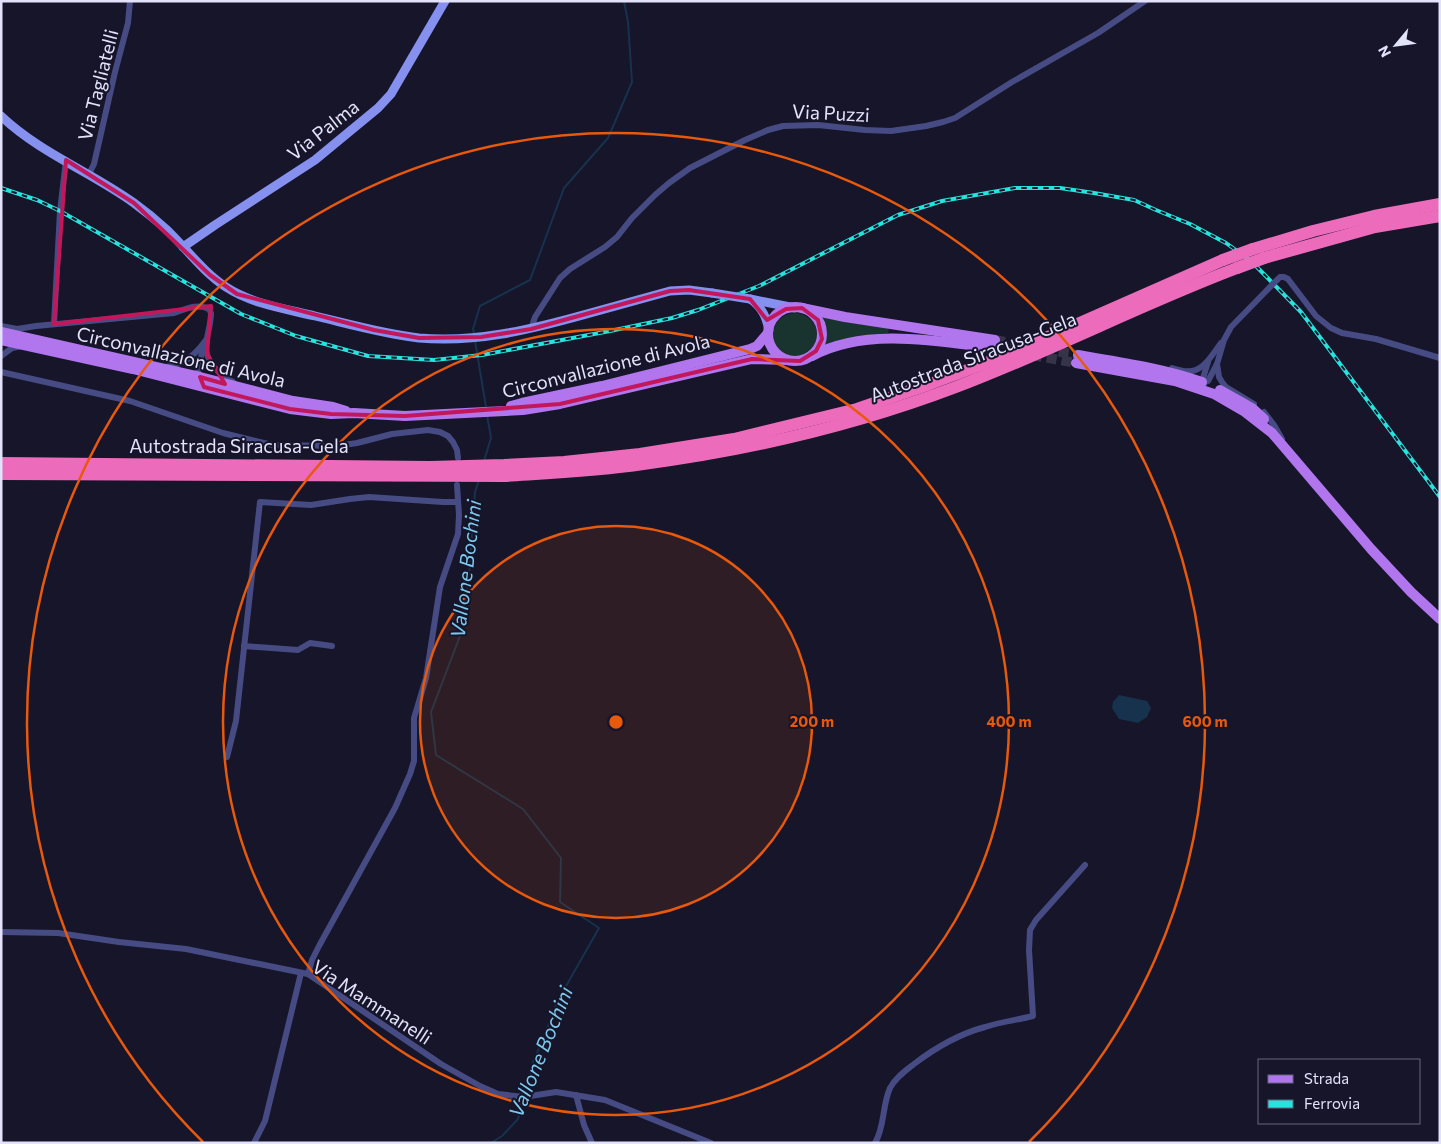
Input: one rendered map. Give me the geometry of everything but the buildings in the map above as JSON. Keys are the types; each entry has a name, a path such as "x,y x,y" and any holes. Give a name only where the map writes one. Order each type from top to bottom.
{"highway":[{"name":"Autostrada Siracusa-Gela","path":"504,470 640,454 734,439 857,409 1007,355 1252,249 1374,216 1440,204"},
{"name":"Autostrada Siracusa-Gela","path":"504,470 565,472 641,465 736,450 860,420 955,388 1010,366 1196,283 1264,258 1376,227 1440,216"},
{"name":"Autostrada Siracusa-Gela","path":"1,463 430,467 474,471"},
{"path":"474,471 504,470"},
{"name":"Autostrada Siracusa-Gela","path":"1,474 474,471"}],"main road":[{"name":"Via Palma","path":"183,248 315,160 378,108 391,94 446,1"},
{"path":"1,116 35,143 66,160 134,203 166,229 210,275 225,287 259,302 374,330 419,338 481,337 531,329 670,291 689,290 750,299 995,344 890,338 846,343 823,349 800,361 786,360 775,352 769,340 769,331 763,311 750,299"},
{"path":"769,331 772,321 786,309 798,308 808,311 818,320 822,332 820,345 812,356"},
{"name":"Circonvallazione di Avola","path":"497,410 750,349 757,346 769,331"},
{"name":"Circonvallazione di Avola","path":"1,334 25,346 198,382 243,388 293,401 333,407 354,413"},
{"name":"Circonvallazione di Avola","path":"1,334 158,367 198,382 290,409 331,414 354,413 405,416 522,410 560,404 752,359 786,360"},
{"path":"1299,465 1283,440 1268,422 1252,408 1220,389 1188,377 1124,364 1077,359 1193,386 1214,394 1245,412 1272,433 1299,465 1371,549 1410,592 1440,619"}],"street":[{"name":"Via Tagliatelli","path":"89,174 94,164 128,24 130,1"},
{"name":"Via Puzzi","path":"531,329 535,317 560,278 570,269 606,247 655,195 690,168 745,140 783,126 818,125 891,131 926,126 955,118 1012,82 1098,33 1145,1"},
{"path":"54,324 60,211 66,160"},
{"path":"1124,364 1148,364 1190,372 1195,371 1208,361 1231,327 1280,277 1288,279 1316,316 1331,328 1342,333 1376,339 1440,358"},
{"path":"1,334 17,329 54,324 174,313 194,306 204,306 211,313 203,372 198,382"},
{"path":"1140,374 1159,374 1173,376 1198,384 1204,383 1208,381 1217,364 1224,340"},
{"path":"158,367 183,363 194,355 206,342"},
{"path":"206,342 207,354 217,370 224,377 243,388"},
{"path":"1,356 12,348 25,346"},
{"path":"1208,361 1203,378 1206,387 1233,401 1245,412"},
{"path":"1217,364 1219,377 1222,382 1267,416 1283,440"},
{"path":"1,372 130,401 223,433 272,445 338,446 357,444 392,434 434,431 448,436 454,442 458,458"},
{"path":"308,974 319,946 395,808 414,762 414,718 426,678 440,587 458,534 457,485"},
{"path":"227,757 236,721 260,502 311,505 369,498 457,502"},
{"path":"244,646 298,650 310,643 332,646"},
{"path":"874,1143 881,1131 891,1086 902,1073 931,1052 970,1033 985,1027 1033,1016 1029,950 1030,930 1036,920 1085,865"},
{"name":"Via Mammanelli","path":"1,932 58,933 186,949 308,974 440,1064 498,1094 514,1097 556,1092 605,1100 712,1143"},
{"path":"254,1143 265,1122 301,973"},
{"path":"576,1095 584,1124 592,1143"}],"highlighted area":[{"path":"66,160 134,203 210,275 237,294 374,330 419,338 481,337 531,329 670,291 689,290 750,299 767,320 786,309 802,308 818,320 822,339 816,351 800,361 752,359 560,404 405,416 331,414 290,409 204,387 200,377 225,384 207,354 211,306 54,324"}],"green space":[{"path":"799,313 811,319 816,326 816,344 811,351 804,356 791,357 783,354 776,347 773,331 776,323 783,316"},
{"path":"820,317 887,328 889,330 888,333 839,340 824,345 825,331"}],"water":[{"path":"1119,695 1147,701 1151,708 1147,717 1138,723 1119,719 1112,708 1113,702"}],"waterway":[{"name":"Vallone Bochini","path":"474,333 473,329 480,306 530,280 564,188 608,138 632,82 628,22 624,1"},
{"name":"Vallone Bochini","path":"475,341 486,407"},
{"name":"Vallone Bochini","path":"484,461 491,438 487,415"},
{"name":"Vallone Bochini","path":"479,480 475,492 469,576 460,636 431,712 436,755 523,809 561,858 560,902 599,928 557,1002 533,1062 518,1119 502,1136 491,1143"}],"tunnel":[{"path":"995,340 1030,347"},
{"path":"1044,349 1078,355"},
{"path":"1032,355 1076,363"}],"railway":[{"path":"1,188 37,200 60,211 241,314 296,336 368,356 434,360 482,355 610,331 672,318 698,310 759,286 898,215 942,201 1015,188 1060,188 1134,200 1190,224 1226,243 1251,261 1301,312 1440,497"}]}
